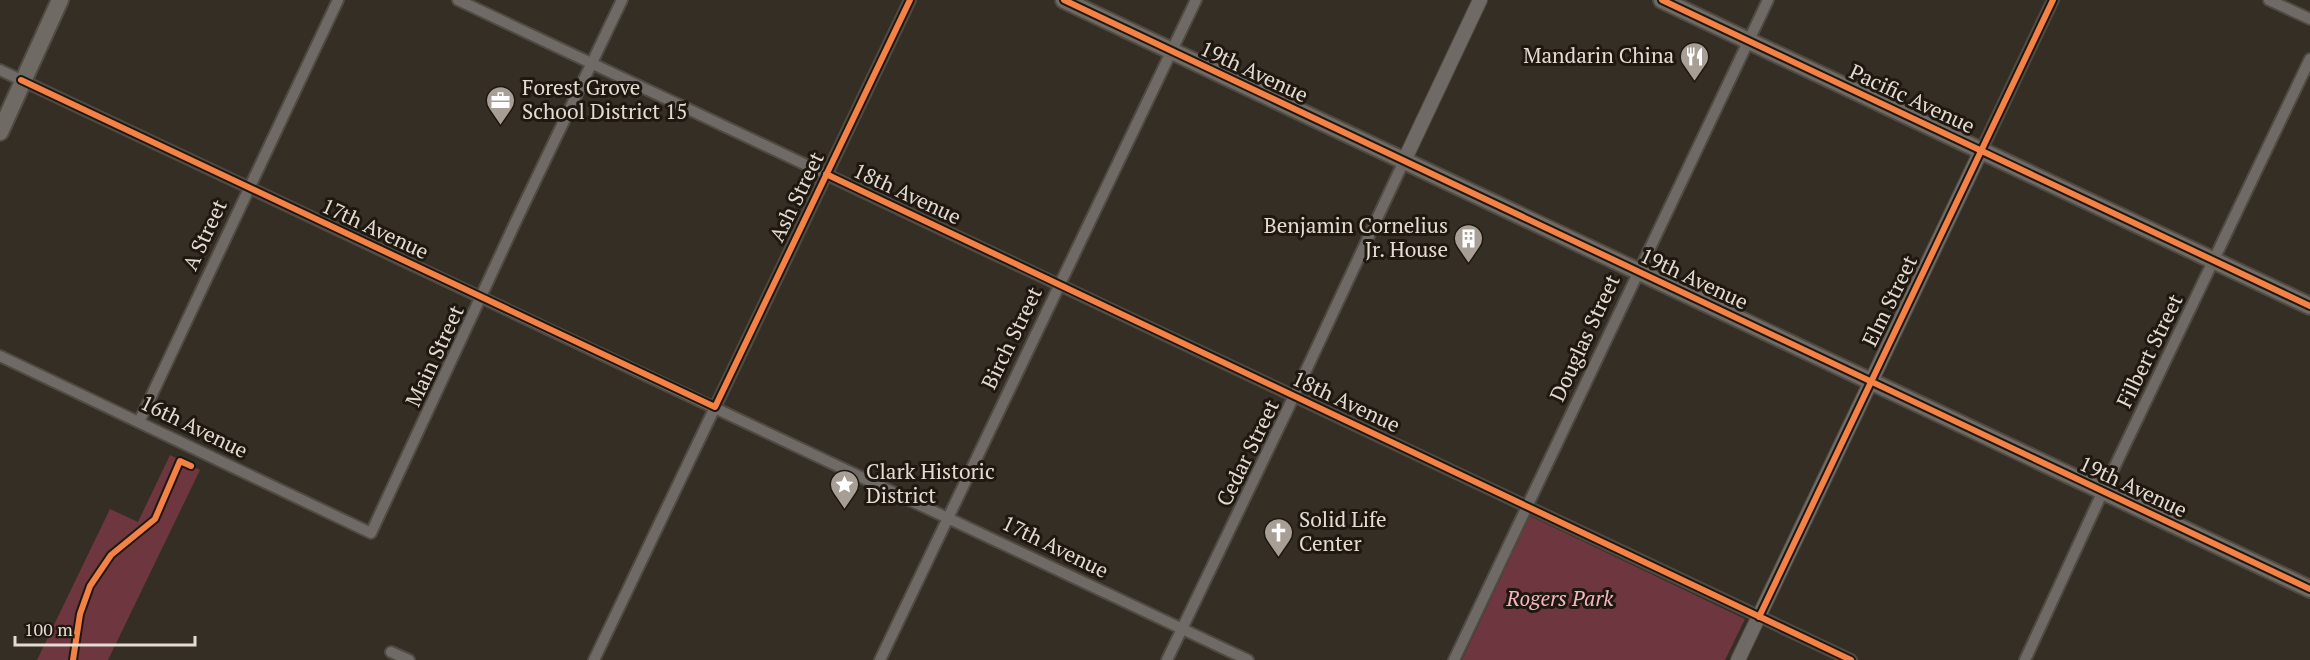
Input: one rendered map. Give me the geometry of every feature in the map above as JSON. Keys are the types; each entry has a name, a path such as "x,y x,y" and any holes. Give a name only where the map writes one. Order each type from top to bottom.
{"main road":[{"path":"0,132 21,80 60,0"},
{"name":"19th Avenue","path":"1064,0 2310,589"},
{"name":"Pacific Avenue","path":"1662,0 2310,306"}],"street":[{"name":"A Street","path":"139,422 338,0"},
{"name":"18th Avenue","path":"458,0 1851,660"},
{"name":"Main Street","path":"371,533 622,0"},
{"name":"Ash Street","path":"594,660 910,0"},
{"name":"Birch Street","path":"880,660 1196,0"},
{"name":"Cedar Street","path":"1167,660 1480,0"},
{"name":"Douglas Street","path":"1454,660 1768,0"},
{"name":"Elm Street","path":"1738,660 2053,0"},
{"path":"2269,0 2310,19"},
{"name":"Filbert Street","path":"2025,660 2103,491 2310,59"},
{"name":"17th Avenue","path":"0,70 1248,660"},
{"name":"16th Avenue","path":"0,356 371,533"},
{"path":"391,652 409,660"}],"green space":[{"path":"170,455 200,470 108,660 37,660 110,509 138,522"},
{"name":"Rogers Park","path":"1530,516 1745,619 1725,660 1462,660"}],"cycle path":[{"path":"21,80 715,407 910,0"},
{"path":"1064,0 2310,589"},
{"path":"1662,0 2310,306"},
{"path":"1759,617 2053,0"},
{"path":"826,174 1851,660"},
{"path":"73,660 80,614 90,586 111,555 155,519 180,461 191,466"}],"place":[{"name":"Mandarin China","path":"1695,82"},
{"name":"Forest Grove School District 15","path":"501,126"},
{"name":"Benjamin Cornelius Jr. House","path":"1469,264"},
{"name":"Clark Historic District","path":"845,510"},
{"name":"Solid Life Center","path":"1278,558"}]}
